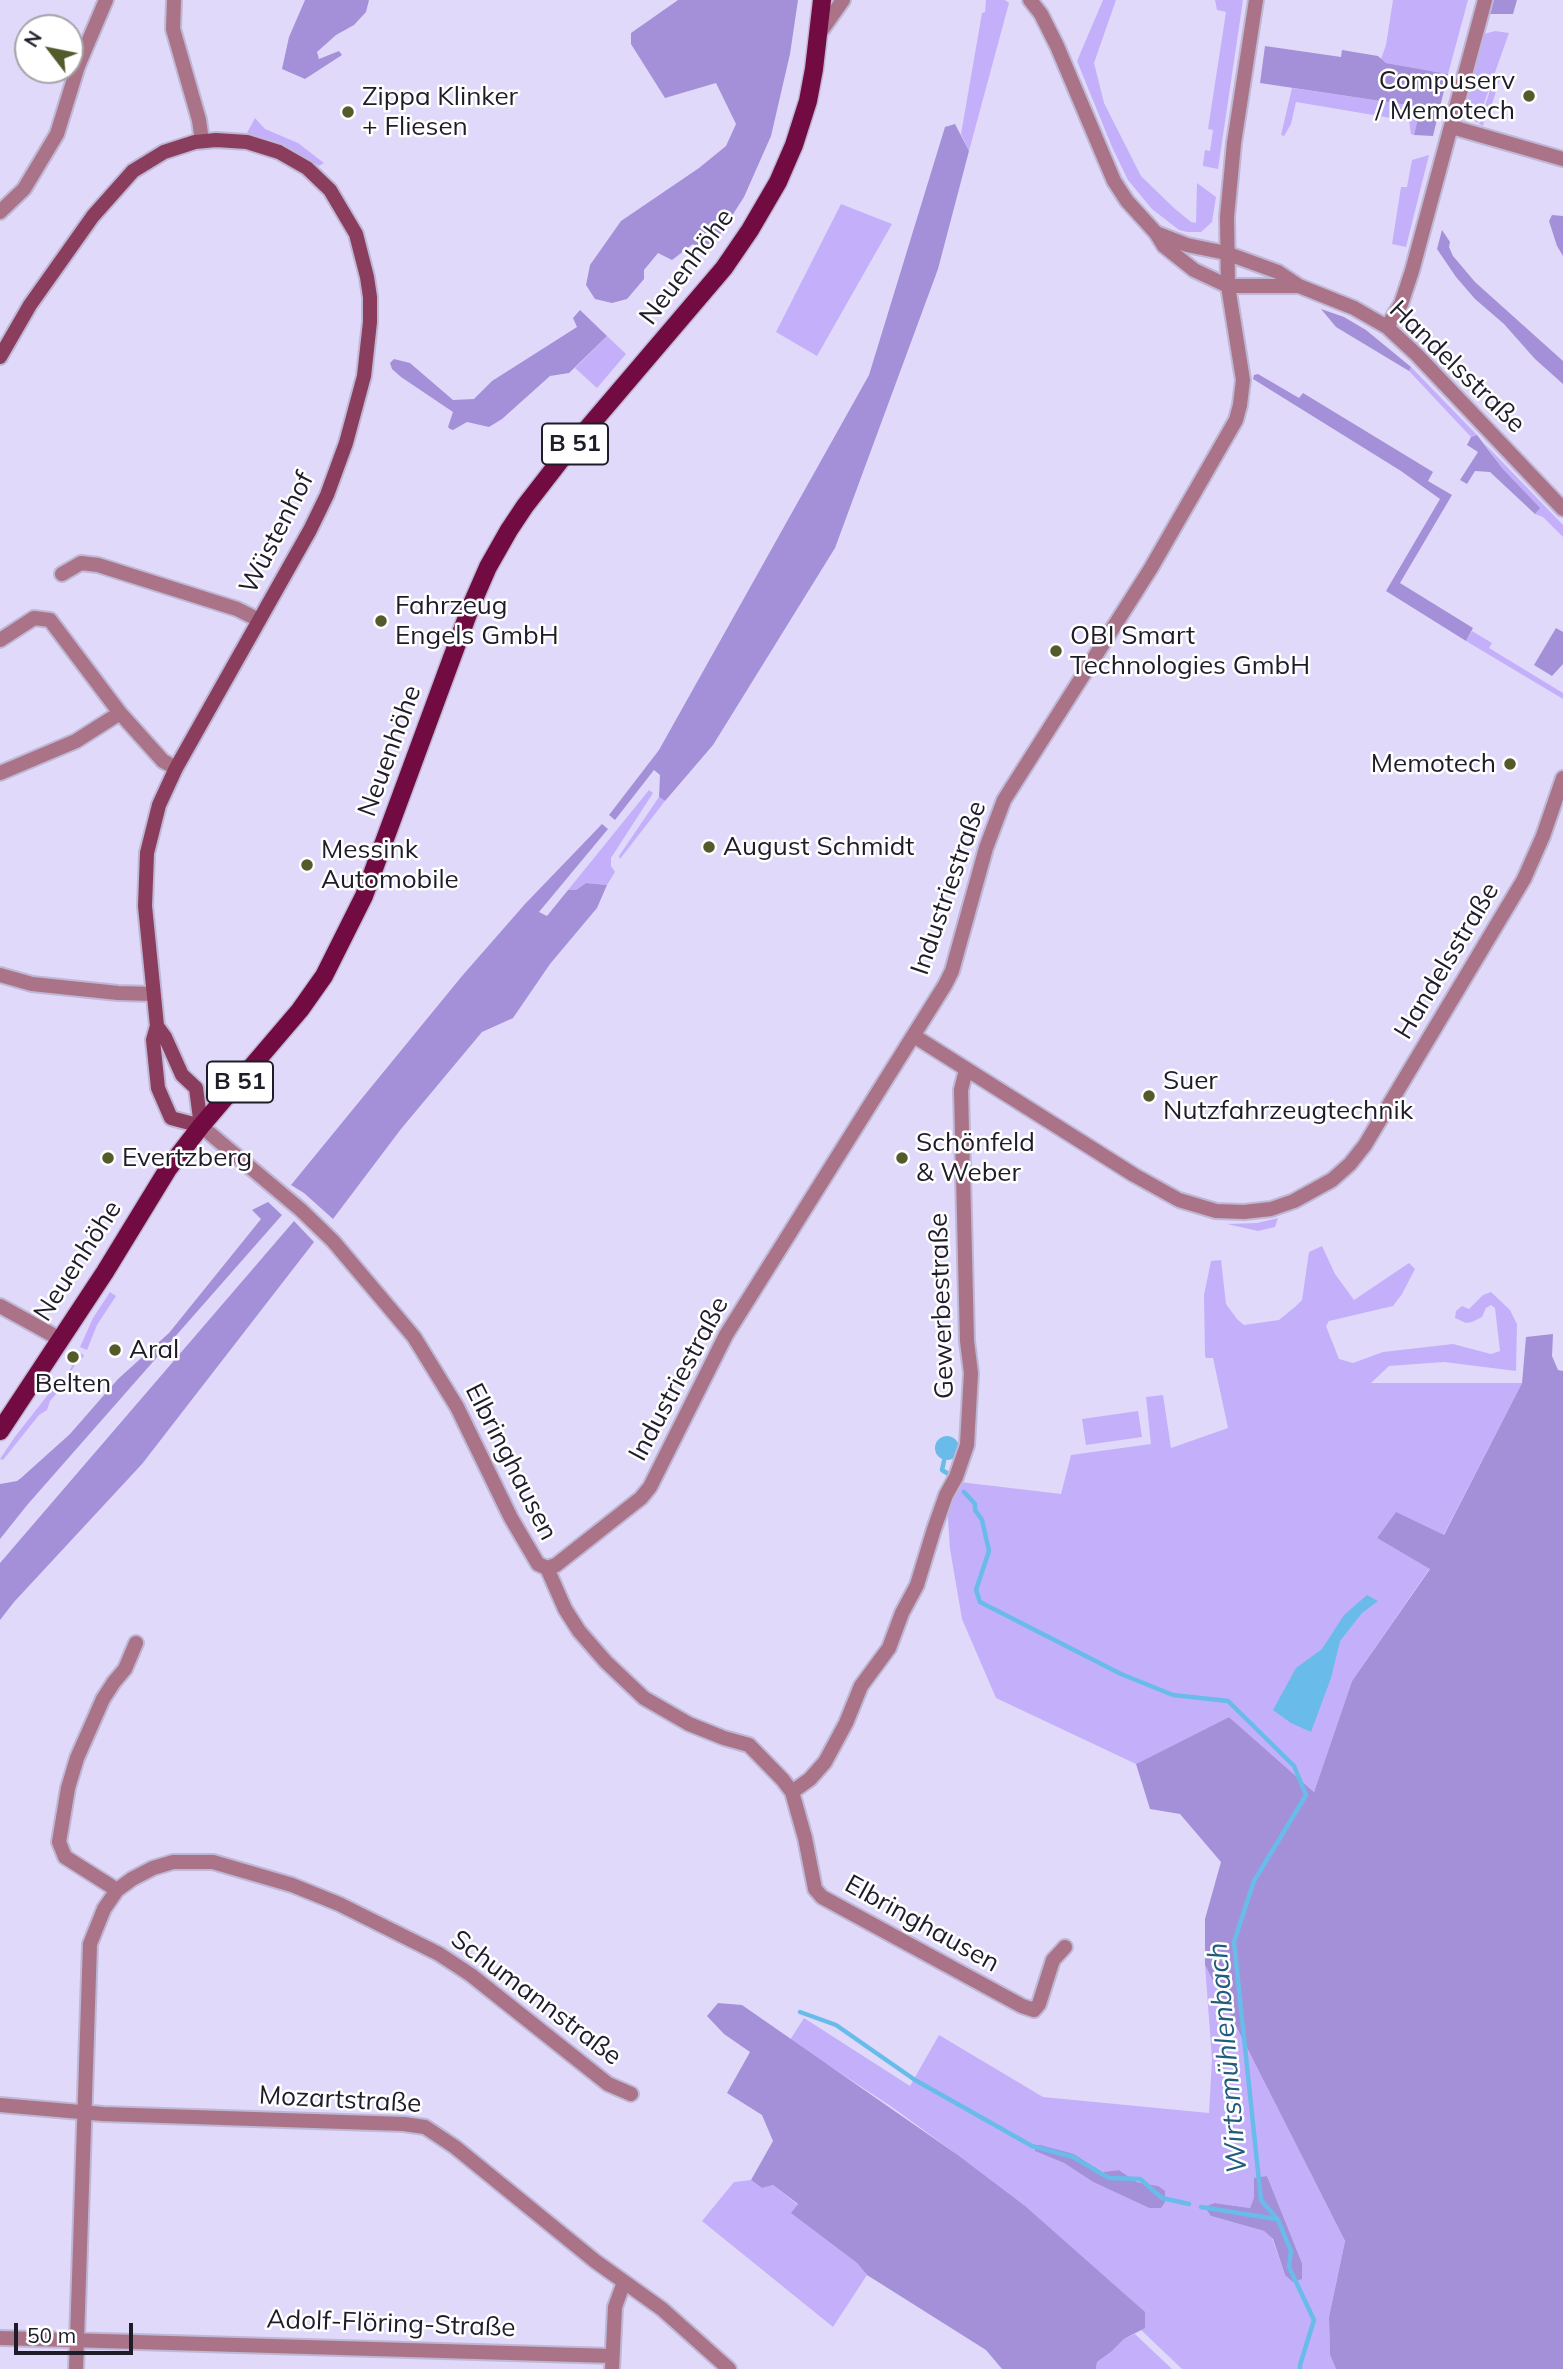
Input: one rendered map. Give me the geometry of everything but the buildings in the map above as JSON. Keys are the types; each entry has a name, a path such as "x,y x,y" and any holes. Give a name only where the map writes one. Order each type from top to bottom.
{"main road":[{"name":"Neuenhöhe","path":"0,1431 168,1169 300,1010 324,976 372,874 471,606 488,567 509,530 564,457 724,268 761,213 784,170 802,121 812,80 822,0"},
{"name":"Wüstenhof","path":"1,353 65,252 121,182 146,161 163,152 202,141 233,141 269,148 307,168 325,184 344,209 356,234 370,297 368,351 346,443 318,514 176,768 154,820 146,862 145,905 157,1026 153,1041 158,1088 171,1118 201,1126 196,1088 182,1075 165,1037 157,1026"}],"street":[{"path":"0,212 24,189 57,134 78,66 106,0"},
{"path":"174,0 173,29 199,120 202,141"},
{"path":"818,35 843,0"},
{"path":"1030,0 1041,14 1057,46 1114,181 1127,201 1164,246 1194,270 1228,286"},
{"name":"Industriestraße","path":"547,1568 566,1558 646,1493 716,1351 914,1036 951,971 986,848 1004,800 1151,568 1236,420 1243,380 1228,286 1226,253 1230,172 1256,0"},
{"path":"1387,327 1401,304 1415,261 1437,170 1452,127 1485,0"},
{"path":"1452,127 1563,159"},
{"path":"1156,233 1170,236 1187,245 1226,253"},
{"name":"Handelsstraße","path":"1226,253 1278,272 1299,286 1354,308 1387,327 1417,355 1563,509"},
{"name":"Handelsstraße","path":"1228,286 1299,286"},
{"path":"62,574 81,563 98,565 237,609 259,620"},
{"path":"0,640 34,618 50,620 120,713 163,761 176,768"},
{"path":"0,773 76,741 120,713"},
{"name":"Handelsstraße","path":"914,1036 1142,1180 1180,1200 1206,1209 1244,1212 1271,1209 1305,1197 1341,1173 1372,1134 1524,879 1544,836 1563,778"},
{"path":"0,975 33,984 153,994"},
{"name":"Gewerbestraße","path":"792,1792 810,1779 825,1762 846,1723 861,1686 889,1648 902,1613 917,1586 926,1550 946,1495 964,1458 970,1424 971,1373 967,1341 961,1090 966,1070"},
{"name":"Elbringhausen","path":"201,1126 301,1210 333,1241 414,1337 457,1408 525,1543 538,1564 547,1568 565,1609 579,1631 644,1698 669,1714 724,1738 749,1745 792,1792 816,1889 822,1897 832,1905 1034,2010 1040,2004 1053,1960 1065,1947"},
{"path":"0,1306 60,1339"},
{"path":"117,1890 65,1857 60,1842 68,1788 77,1758 103,1699 125,1669 136,1643"},
{"name":"Schumannstraße","path":"76,2369 90,1944 104,1909 117,1890 153,1868 191,1860 213,1862 292,1885 339,1904 439,1954 471,1975 608,2084 631,2094"},
{"name":"Mozartstraße","path":"0,2105 85,2112 425,2127 455,2147 596,2261 662,2309 729,2369"},
{"path":"612,2362 615,2307 624,2282"},
{"name":"Adolf-Flöring-Straße","path":"0,2338 612,2362"}],"shaded area":[{"path":"305,0 369,0 366,12 354,25 336,35 317,52 319,59 339,51 342,55 305,79 282,69 289,37"},
{"path":"678,0 798,0 790,54 771,136 744,197 707,255 693,244 672,260 658,253 644,270 644,279 627,299 612,303 595,299 586,285 590,265 621,221 699,168 726,146 736,124 716,83 665,98 631,44 631,33"},
{"path":"986,0 1005,0 1009,3 969,151 961,134"},
{"path":"1103,0 1116,0 1094,63 1104,103 1141,176 1174,208 1196,223 1197,183 1216,197 1212,222 1201,232 1179,230 1152,209 1128,180 1112,147 1077,61"},
{"path":"1215,0 1243,0 1218,169 1203,166 1205,150 1210,151 1213,130 1208,129 1226,12 1217,10"},
{"path":"1393,0 1468,0 1448,74 1386,63 1381,59 1386,45"},
{"path":"1492,0 1517,0 1513,14 1487,14"},
{"path":"1495,31 1509,33 1477,123 1470,115 1467,102 1484,34"},
{"path":"1265,46 1341,57 1342,50 1378,56 1386,63 1448,74 1433,136 1414,135 1421,107 1260,83"},
{"path":"1494,78 1500,79 1483,126 1479,124"},
{"path":"1292,88 1422,107 1414,135 1411,134 1409,121 1296,102 1291,124 1284,136 1281,135"},
{"path":"255,118 265,129 298,143 324,163 319,166 283,144 247,133"},
{"path":"955,124 969,151 938,269 835,548 713,745 665,801 659,797 660,775 654,770 615,820 609,815 659,750 869,375 945,127"},
{"path":"1429,155 1406,247 1392,244 1401,187 1407,187 1412,160"},
{"path":"841,204 892,224 817,356 776,332"},
{"path":"1552,215 1563,216 1563,256 1549,221"},
{"path":"1442,230 1450,242 1453,256 1475,282 1563,361 1563,384 1535,359 1504,324 1475,299 1456,277 1437,249"},
{"path":"1321,309 1344,317 1366,330 1411,367 1409,371 1336,327"},
{"path":"580,310 607,336 569,373 550,376 502,419 489,427 467,422 450,429 448,427 453,412 401,377 392,369 390,363 394,359 410,363 453,400 474,399 492,381 577,327 573,318"},
{"path":"607,336 626,354 597,388 575,368"},
{"path":"1411,367 1477,435 1471,437 1409,371"},
{"path":"1258,374 1299,398 1303,393 1433,472 1428,481 1452,495 1400,583 1473,628 1466,641 1386,591 1440,499 1401,471 1253,379 1254,375"},
{"path":"1477,435 1503,469 1540,508 1535,514 1490,472 1475,471 1467,484 1460,480 1478,452 1467,445 1471,437"},
{"path":"1484,443 1563,525 1563,537 1543,517 1535,514 1539,508 1503,469"},
{"path":"1556,628 1563,632 1563,664 1552,676 1534,665"},
{"path":"1472,631 1492,643 1489,648 1563,693 1563,699 1466,641"},
{"path":"649,790 653,793 611,858 611,866 615,872 607,885 586,883 576,890 568,890"},
{"path":"659,797 665,801 620,859 619,856"},
{"path":"602,824 608,829 539,912 547,916 568,890 576,890 586,883 607,885 597,908 550,964 513,1018 482,1032 401,1129 333,1219 291,1185 462,976 525,904"},
{"path":"268,1202 282,1215 0,1539 0,1484 21,1478 70,1434 118,1379 169,1333 261,1219 252,1210"},
{"path":"1278,1218 1275,1227 1258,1231 1227,1224 1257,1223"},
{"path":"294,1221 314,1242 142,1464 0,1620 0,1563"},
{"path":"1322,1246 1335,1274 1354,1300 1409,1263 1415,1269 1393,1306 1329,1321 1326,1326 1339,1359 1353,1363 1383,1352 1453,1344 1491,1354 1500,1351 1495,1308 1491,1305 1486,1308 1482,1317 1472,1322 1466,1323 1455,1318 1456,1311 1462,1306 1469,1309 1483,1295 1491,1292 1510,1310 1517,1324 1516,1371 1444,1362 1389,1366 1371,1383 1522,1383 1443,1536 1396,1513 1377,1538 1430,1568 1352,1681 1314,1792 1229,1717 1136,1764 996,1698 962,1619 950,1549 949,1503 960,1482 1061,1494 1071,1455 1151,1444 1146,1397 1163,1395 1171,1448 1228,1428 1213,1358 1206,1358 1205,1355 1204,1295 1211,1261 1221,1260 1226,1304 1244,1325 1279,1320 1302,1300 1309,1252"},
{"path":"110,1292 116,1296 97,1325 87,1350 80,1347 93,1318"},
{"path":"1553,1334 1552,1356 1558,1370 1563,1371 1563,2369 1336,2369 1330,2355 1329,2317 1345,2241 1205,1965 1205,1919 1221,1862 1180,1814 1150,1809 1136,1764 1229,1717 1314,1792 1352,1681 1430,1569 1377,1538 1396,1512 1444,1535 1522,1383 1526,1337"},
{"path":"80,1353 84,1355 83,1358 80,1357 72,1370 74,1373 50,1401 47,1410 39,1415 3,1460 0,1459 61,1378 64,1380"},
{"path":"1138,1411 1142,1437 1086,1445 1082,1419"},
{"path":"1205,1965 1345,2241 1329,2317 1330,2355 1336,2369 1182,2369 955,2153 892,2107 790,2040 804,2018 910,2086 939,2035 1043,2097 1209,2113 1212,2059","holes":["1036,2151 1074,2154 1104,2172 1119,2170 1137,2182 1158,2186 1149,2208","1267,2176 1302,2263 1285,2275 1272,2238 1264,2231 1211,2216 1215,2203 1250,2208 1255,2198 1254,2179"]},
{"path":"718,2003 742,2005 955,2153 1025,2206 1145,2312 1145,2328 1124,2339 1097,2362 1096,2369 1002,2369 986,2350 867,2275 857,2263 791,2213 798,2204 773,2185 762,2188 751,2180 773,2141 762,2115 727,2093 750,2052 724,2034 707,2016"},
{"path":"1035,2145 1074,2154 1103,2172 1119,2170 1137,2182 1158,2186 1165,2191 1165,2202 1161,2208 1149,2208 1093,2182 1064,2163 1035,2151"},
{"path":"1267,2176 1302,2263 1302,2279 1293,2282 1285,2275 1273,2239 1264,2231 1211,2216 1207,2210 1209,2205 1215,2203 1250,2208 1254,2198 1254,2178"},
{"path":"751,2180 762,2188 773,2185 798,2205 792,2213 857,2263 867,2275 833,2327 702,2221 734,2182"},
{"path":"1135,2334 1172,2369 1096,2369 1097,2362 1124,2339"}],"water":[{"path":"947,1436 956,1439 959,1448 956,1457 947,1460 938,1457 935,1448 938,1439"},
{"path":"1367,1595 1378,1601 1362,1613 1340,1641 1331,1678 1311,1732 1291,1723 1273,1710 1296,1668 1322,1649 1344,1615"}],"waterway":[{"name":"Wirtsmühlenbach","path":"944,1461 942,1470 950,1475"},
{"name":"Wirtsmühlenbach","path":"964,1492 975,1504 975,1510 982,1520 989,1551 976,1590 980,1602 1121,1674 1173,1695 1228,1701 1294,1766 1306,1795 1254,1881 1234,1942 1261,2200 1278,2220 1291,2251 1289,2267 1314,2320 1300,2369"},
{"path":"800,2012 836,2025 915,2080 1032,2146 1073,2157 1109,2178 1140,2179 1162,2198 1189,2204"},
{"path":"1201,2207 1276,2219"}],"place":[{"name":"Compuserv / Memotech","path":"1529,96"},
{"name":"Zippa Klinker + Fliesen","path":"348,112"},
{"name":"Fahrzeug Engels GmbH","path":"381,621"},
{"name":"OBI Smart Technologies GmbH","path":"1056,651"},
{"name":"Memotech","path":"1510,764"},
{"name":"August Schmidt","path":"709,847"},
{"name":"Messink Automobile","path":"307,865"},
{"name":"Suer Nutzfahrzeugtechnik","path":"1149,1096"},
{"name":"Evertzberg","path":"108,1158"},
{"name":"Schönfeld & Weber","path":"902,1158"},
{"name":"Aral","path":"115,1350"},
{"name":"Belten","path":"73,1357"}]}
